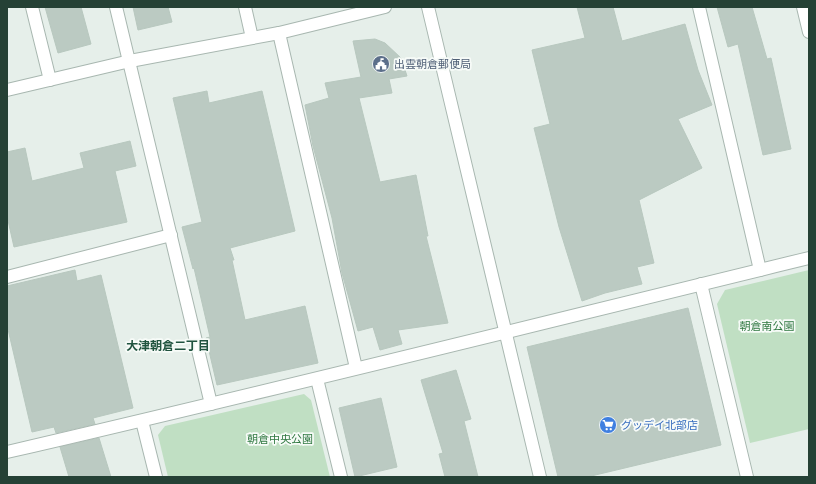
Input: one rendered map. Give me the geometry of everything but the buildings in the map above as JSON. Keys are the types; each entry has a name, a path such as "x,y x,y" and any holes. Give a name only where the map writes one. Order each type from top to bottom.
{"street":[{"path":"32,7 50,80"},
{"path":"116,7 211,404"},
{"path":"245,7 252,38"},
{"path":"7,90 130,61 279,33 384,7"},
{"path":"428,7 540,477"},
{"path":"699,7 760,270"},
{"path":"803,7 809,32"},
{"path":"279,33 356,368"},
{"path":"7,277 171,235"},
{"path":"7,452 317,379 504,331 809,258"},
{"path":"701,284 747,477"},
{"path":"317,379 341,477"},
{"path":"142,421 156,477"}],"green space":[{"name":"朝倉南公園","path":"809,270 809,429 750,443 717,304 725,290"},
{"name":"朝倉中央公園","path":"304,394 311,400 330,477 168,477 158,435 165,426"}],"place":[{"name":"出雲朝倉郵便局","path":"381,64"},
{"name":"グッデイ北部店","path":"608,425"}],"district":[{"name":"大津朝倉二丁目","path":"168,346"}]}
